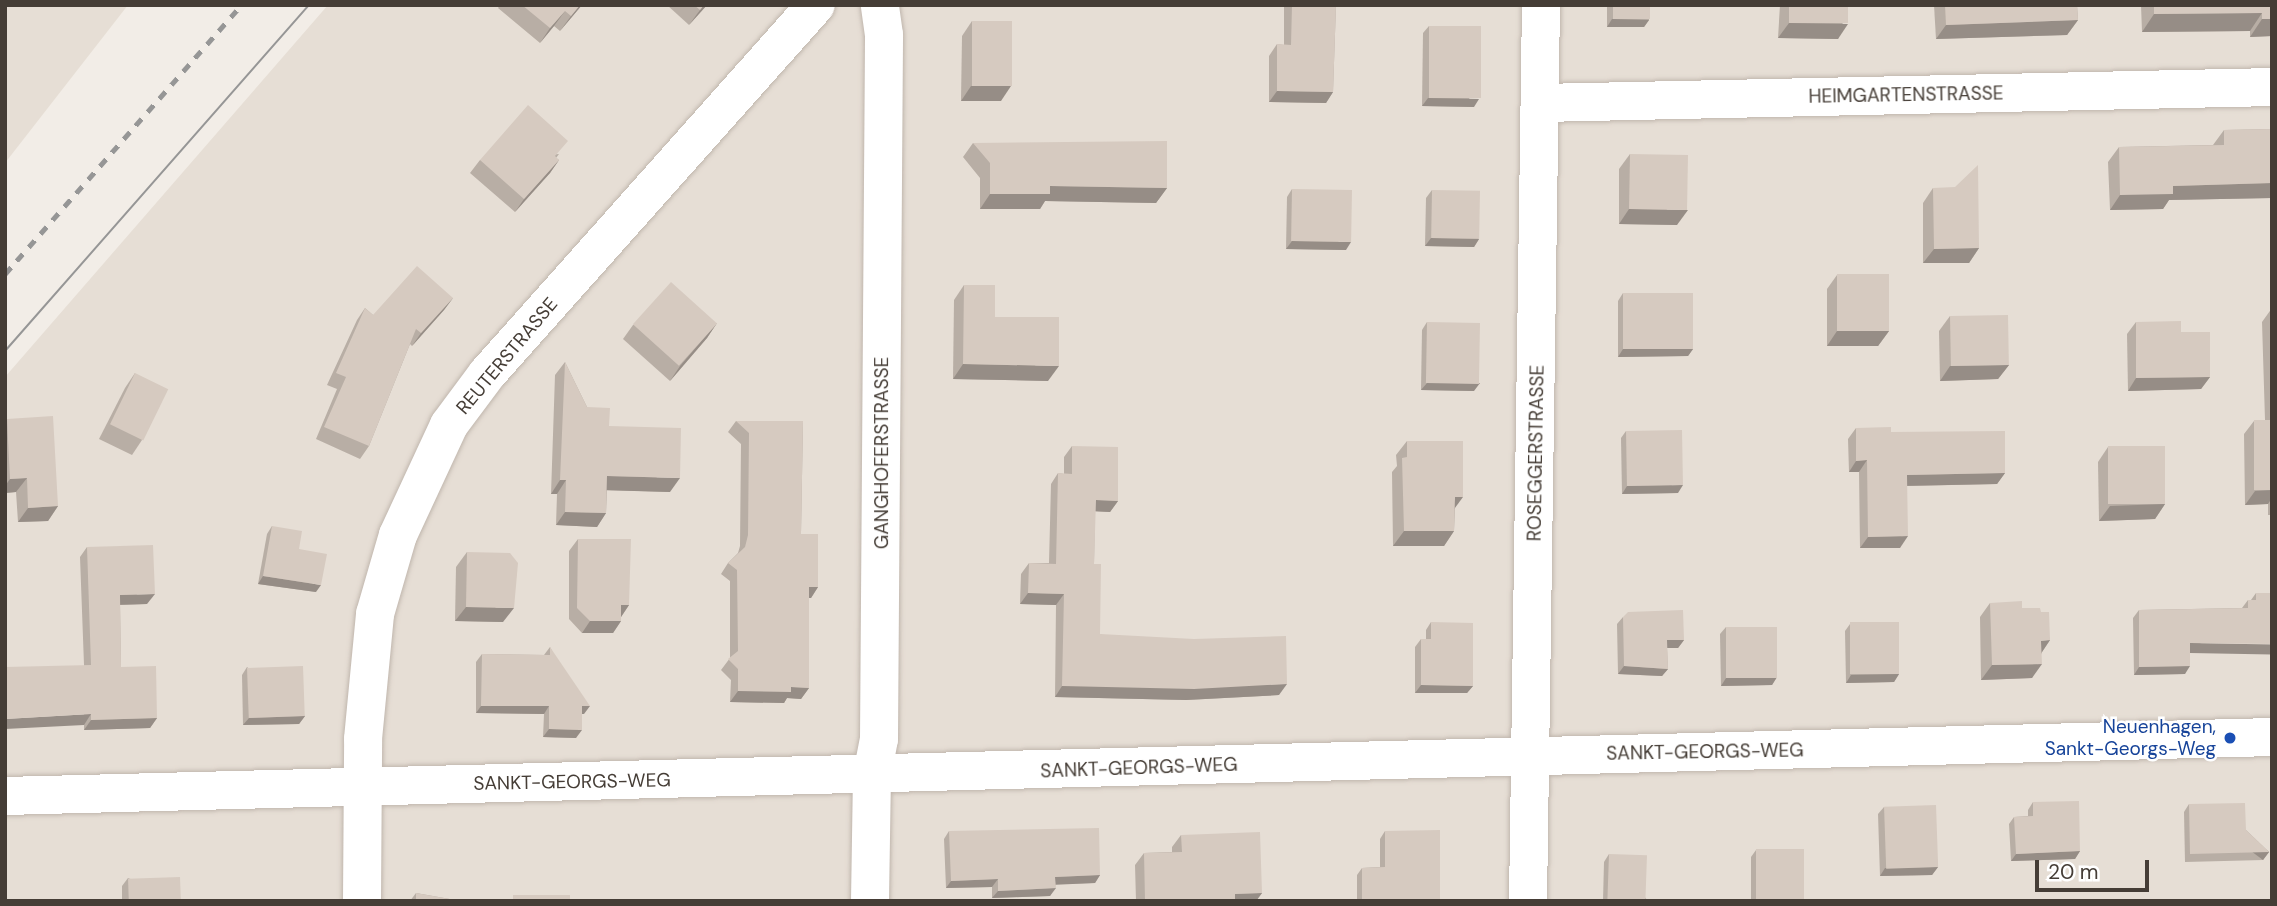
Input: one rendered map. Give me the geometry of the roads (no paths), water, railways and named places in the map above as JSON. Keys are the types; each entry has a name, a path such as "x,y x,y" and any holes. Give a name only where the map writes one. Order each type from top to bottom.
{"street":[{"name":"REUTERSTRASSE","path":"362,901 366,676 375,614 398,534 449,425 487,374 816,5"},
{"name":"GANGHOFERSTRASSE","path":"870,901 872,775 880,739 884,49 880,5"},
{"name":"ROSEGGERSTRASSE","path":"1528,901 1541,5"},
{"name":"HEIMGARTENSTRASSE","path":"1541,103 2272,87"},
{"name":"SANKT-GEORGS-WEG","path":"5,796 2272,737"}],"tram line":[{"path":"5,351 309,5"}],"railway":[{"path":"5,274 241,5"}],"place":[{"name":"Neuenhagen, Sankt-Georgs-Weg","path":"2230,738"}]}
